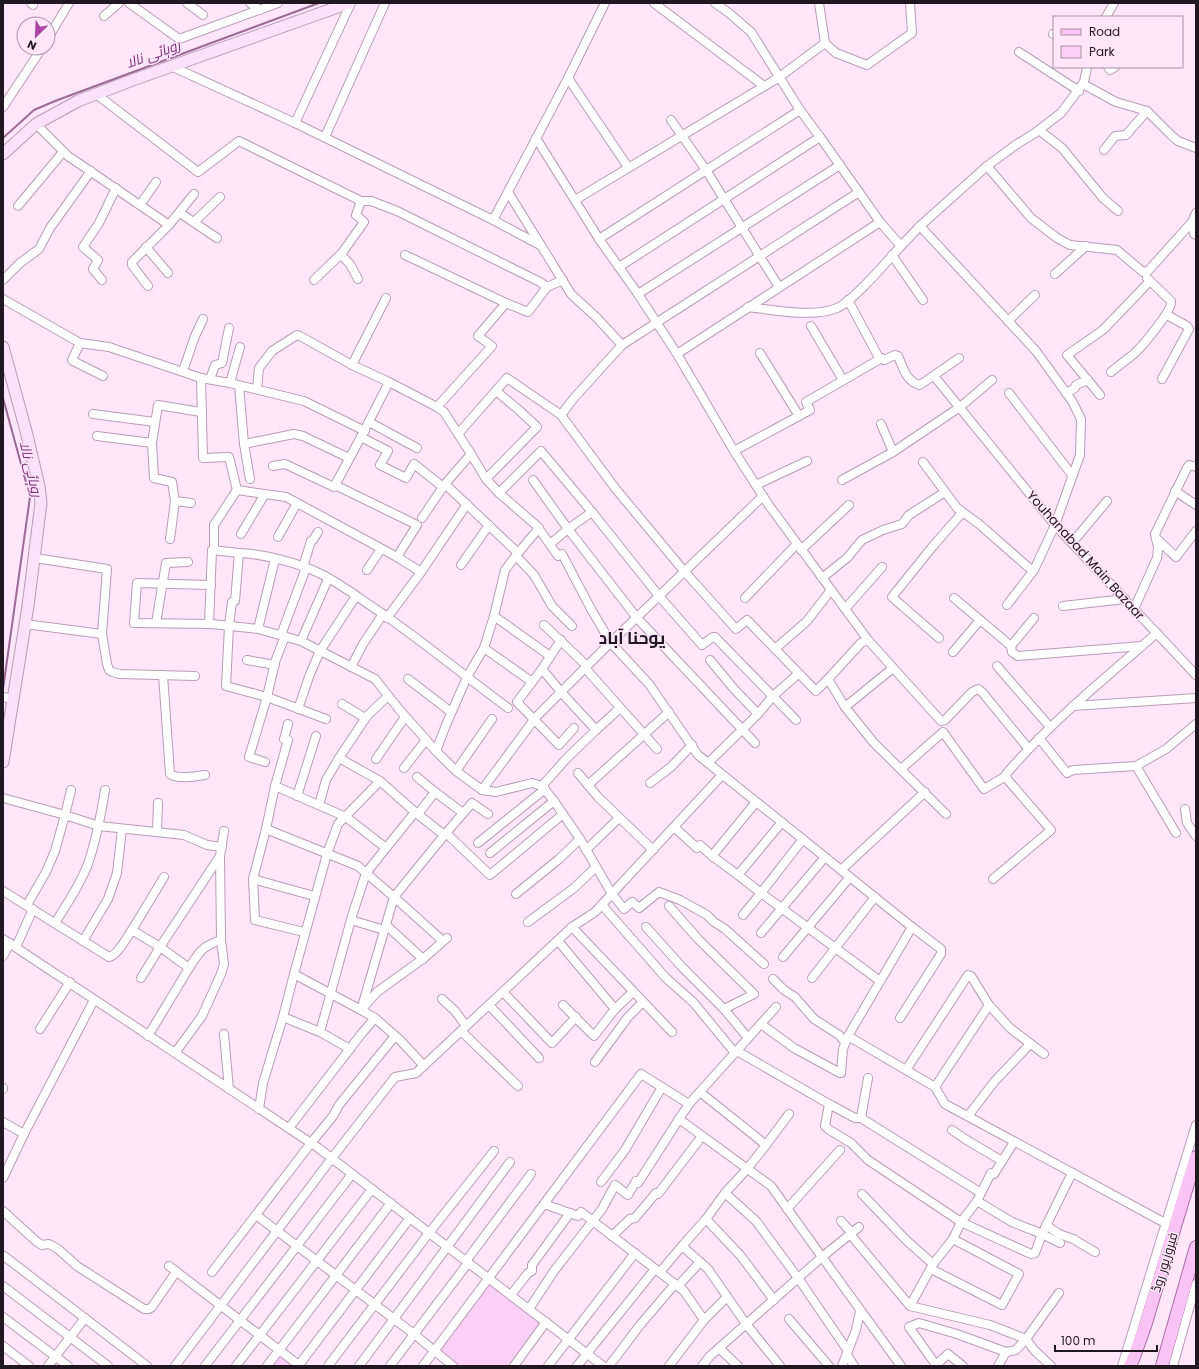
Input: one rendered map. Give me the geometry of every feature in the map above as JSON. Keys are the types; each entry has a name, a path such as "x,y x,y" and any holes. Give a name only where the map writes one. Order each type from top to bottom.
{"main road":[{"name":"فیروزپور روڈ","path":"1132,1363 1142,1318 1196,1157"},
{"name":"فیروزپور روڈ","path":"1162,1366 1196,1248"}],"street":[{"path":"56,25 69,3"},
{"path":"104,16 119,3"},
{"path":"129,3 179,39 278,3"},
{"path":"187,3 204,15"},
{"path":"250,3 260,10"},
{"path":"3,154 36,124 62,109 96,94 350,3"},
{"path":"295,123 350,3"},
{"path":"325,137 385,3"},
{"path":"493,220 568,78 605,3"},
{"path":"654,3 764,86"},
{"path":"715,3 726,6 751,32 778,78 800,110 880,222 901,246"},
{"path":"819,3 825,43 836,52 864,65 870,64 912,33 910,3"},
{"path":"1107,16 1114,3"},
{"path":"575,200 778,78 825,43"},
{"path":"1018,52 1081,87 1116,102 1147,111 1178,141 1196,148"},
{"path":"3,107 37,56"},
{"path":"173,67 325,137 493,220 541,246"},
{"path":"748,307 781,311 822,313 838,308 855,295 920,226 987,166 1061,113 1081,87 1087,68"},
{"path":"568,78 628,167"},
{"path":"96,94 198,172 239,141 361,200 371,201 397,211 540,282 547,287"},
{"path":"599,239 800,110"},
{"path":"1104,150 1115,136 1126,135 1147,111"},
{"path":"671,120 706,170 779,287"},
{"path":"36,124 63,152 169,225"},
{"path":"1039,130 1062,148 1103,198 1118,211"},
{"path":"619,267 820,137"},
{"path":"536,138 599,239 638,294 656,324 677,354 734,451 763,496 868,640 941,721 945,720 972,692 978,689 1028,748"},
{"path":"18,206 63,152"},
{"path":"638,294 840,165"},
{"path":"987,166 1031,218 1057,238 1070,245 1117,250 1143,272 1150,282 1171,301 1172,304 1167,315 1136,351 1111,372"},
{"path":"3,280 20,263 39,249 50,228 91,171"},
{"path":"140,205 156,182"},
{"path":"102,280 93,269 98,260 83,247 99,223 116,188"},
{"path":"508,192 571,294 596,317 622,345"},
{"path":"561,415 574,398 622,345 859,192"},
{"path":"148,286 132,265 133,259 169,225 194,194"},
{"path":"194,222 220,197"},
{"path":"314,280 342,253 364,222 356,215 361,200"},
{"path":"180,213 217,238"},
{"path":"1143,272 1148,271 1192,222 1196,213"},
{"path":"677,354 880,222"},
{"path":"1192,222 1194,234 1196,235"},
{"path":"920,226 1036,351 1072,401 1081,420 1080,454 1055,525 1034,570 1007,605"},
{"path":"1055,274 1086,246"},
{"path":"146,247 168,273"},
{"path":"342,253 342,256 350,264 358,279"},
{"path":"405,254 528,312 547,287 562,280"},
{"path":"892,255 923,300"},
{"path":"1100,395 1067,355 1103,330 1150,282"},
{"path":"1008,321 1035,295"},
{"path":"352,365 386,298"},
{"path":"3,299 80,343 109,347 201,378 257,389 304,401 363,434 388,451 380,465 406,478 414,464 467,504 517,554 534,575 552,606 572,626"},
{"path":"848,300 880,359"},
{"path":"438,407 492,346 478,336 506,302"},
{"path":"1162,378 1189,329 1187,326 1167,315"},
{"path":"183,372 195,336 203,320"},
{"path":"811,326 843,380"},
{"path":"210,379 215,365 222,363 229,328"},
{"path":"257,389 259,368 272,351 296,335 352,365 438,407 444,412 486,480 539,528 558,556 562,554 611,643 649,684 698,755 941,949 941,954 900,1018"},
{"path":"80,343 72,360 103,376"},
{"path":"3,347 26,430 39,486 41,503 35,558 25,624 8,698 3,762"},
{"path":"230,383 240,347"},
{"path":"760,353 799,416"},
{"path":"734,451 810,410 806,402 880,359 884,360 895,355 898,356 909,379 915,384 920,385 959,358"},
{"name":"Youhanabad Main Bazaar","path":"934,376 1055,525 1196,674"},
{"path":"201,378 203,458 229,457 237,490 214,525 214,550 212,550 209,624"},
{"path":"458,434 506,379 508,379 561,415 615,488 684,571 736,629 747,620 816,691 861,643 868,640"},
{"path":"842,480 893,452 960,407 992,380"},
{"path":"1066,393 1075,388 1076,385 1088,380"},
{"path":"335,485 389,382"},
{"path":"239,385 244,444 250,479"},
{"path":"486,480 537,427 520,410 496,391"},
{"path":"1009,393 1072,475"},
{"path":"170,540 174,501 172,482 154,478 152,443 158,405 201,412"},
{"path":"93,414 155,422"},
{"path":"369,422 417,448"},
{"path":"881,424 893,452"},
{"path":"244,444 294,434 303,436 349,458"},
{"path":"97,436 152,443"},
{"path":"499,493 541,451 659,596 702,645 715,637 796,720"},
{"path":"422,518 444,486 471,454"},
{"path":"756,485 806,461"},
{"path":"922,462 962,513 979,524 1028,567 1034,570"},
{"path":"274,466 285,464 332,486 335,485 417,525 397,557"},
{"path":"1134,609 1157,558 1158,548 1155,534 1187,468 1189,465 1196,467"},
{"path":"533,480 568,529 637,618 755,743"},
{"path":"237,490 286,497 397,557 421,572"},
{"path":"822,578 847,558 862,540 883,530 902,524 909,515 945,492"},
{"path":"1175,492 1196,505"},
{"path":"241,534 265,494"},
{"path":"482,790 535,719 684,571 763,496"},
{"path":"174,501 191,503"},
{"path":"1072,543 1107,501"},
{"path":"278,537 297,503"},
{"path":"351,667 362,644 421,572 467,504"},
{"path":"745,598 799,547 849,505"},
{"path":"550,544 592,512"},
{"path":"939,638 892,597 962,513"},
{"path":"461,565 489,525"},
{"path":"436,752 451,712 467,678 484,648 494,616 505,570 539,528"},
{"path":"1156,538 1176,557 1196,531"},
{"path":"265,762 249,757 311,541 318,532"},
{"path":"367,570 381,549"},
{"path":"214,550 256,554 322,574 415,636 467,678 508,708"},
{"path":"239,553 235,601 232,602 229,626 226,686 267,697 326,719"},
{"path":"35,558 106,569 102,634 109,670 120,674 195,676"},
{"path":"258,629 275,559"},
{"path":"156,623 166,563 188,562"},
{"path":"845,609 882,567"},
{"path":"301,641 328,579"},
{"path":"211,585 137,584 134,623 209,624 258,629 301,641 375,679 405,717 436,752 456,771 482,790 496,792 532,783 543,788 554,801 580,839 612,894 624,908 632,902 639,908 659,892 680,900 707,915 714,922 725,928 764,964"},
{"path":"775,649 806,621 831,590"},
{"path":"298,709 320,651 356,596"},
{"path":"954,598 1011,646 1012,652 1018,656 1142,646"},
{"path":"1063,606 1125,599"},
{"path":"494,616 550,656"},
{"path":"1011,646 1034,618"},
{"path":"953,652 980,620"},
{"path":"25,624 102,634"},
{"path":"544,625 561,640 586,667 657,749"},
{"path":"901,769 943,732 984,789 1006,776 1006,774 1038,738 1072,706 1157,633"},
{"path":"561,640 542,669 517,702 558,744 574,728"},
{"path":"484,648 532,682"},
{"path":"247,660 275,665"},
{"path":"710,660 734,689 758,714"},
{"path":"997,666 1050,727"},
{"path":"845,707 893,668"},
{"path":"542,669 596,730"},
{"path":"708,763 758,714 772,696 798,674"},
{"path":"162,675 170,774 176,777 206,775"},
{"path":"408,679 451,712"},
{"path":"828,679 845,707 874,742 946,814"},
{"path":"319,806 326,780 339,758 365,718 388,696"},
{"path":"1072,706 1196,698"},
{"path":"342,704 365,718"},
{"path":"478,844 543,788 567,758 620,708"},
{"path":"588,785 669,712"},
{"path":"376,758 405,717"},
{"path":"456,771 492,719"},
{"path":"288,724 284,739 288,740 275,786 253,879 255,920 304,932"},
{"path":"1038,738 1067,773 1073,770 1136,766 1166,749 1196,724"},
{"path":"297,796 316,736"},
{"path":"404,768 426,740"},
{"path":"650,783 670,767 692,745"},
{"path":"339,758 380,781 417,813 445,834 490,876 563,814"},
{"path":"1136,766 1176,833"},
{"path":"578,773 598,797 653,850"},
{"path":"175,1366 395,1077 416,1073 572,928 595,912 722,775"},
{"path":"993,879 1051,830 1006,779 1006,776"},
{"path":"417,777 463,813"},
{"path":"259,1109 264,1083 283,1017 304,932 327,854 338,824 380,781"},
{"path":"275,786 346,817 386,848"},
{"path":"3,956 30,907 55,851 71,790"},
{"path":"55,923 75,892 88,865 99,826 105,790"},
{"path":"320,1032 351,920 366,873 435,792"},
{"path":"841,870 925,792"},
{"path":"3,798 99,826 184,835 207,845 222,847"},
{"path":"490,853 554,801"},
{"path":"712,856 756,802"},
{"path":"157,832 158,803"},
{"path":"361,1010 394,897 472,803 488,814"},
{"path":"1185,809 1187,823 1196,836"},
{"path":"586,850 620,818"},
{"path":"738,875 782,822"},
{"path":"674,827 697,848 700,845 712,856 880,981"},
{"path":"83,941 108,899 117,873 122,828"},
{"path":"266,829 358,866 445,939 423,959 377,992 361,1010"},
{"path":"175,1053 202,1016 224,964 221,940 220,856 224,831"},
{"path":"516,894 559,859 580,839"},
{"path":"743,915 803,839"},
{"path":"141,978 220,856"},
{"path":"761,933 825,857"},
{"path":"528,922 574,888 596,868"},
{"path":"3,891 109,957 117,951 132,930 164,877"},
{"path":"783,957 850,877"},
{"path":"253,879 314,896"},
{"path":"812,978 875,897"},
{"path":"602,905 666,978 693,1002 736,1052 855,1118 861,1118 981,1193"},
{"path":"669,906 698,940 754,994 724,1009"},
{"path":"351,920 385,928 423,959"},
{"path":"646,927 682,967 724,1009 748,1038"},
{"path":"761,1024 794,1048 840,1073 842,1071 843,1049 846,1039 912,927"},
{"path":"572,928 672,1032"},
{"path":"132,930 160,947 189,968"},
{"path":"148,1036 197,956 206,945 221,940"},
{"path":"558,941 615,1009"},
{"path":"9,943 311,1143 603,1366"},
{"path":"294,974 375,1018 424,1066"},
{"path":"906,1070 968,975 971,976 989,1005 1010,1028 1044,1054"},
{"path":"774,979 784,990 795,997 814,1019 846,1039 935,1086 945,1104 1165,1223"},
{"path":"40,1029 70,982"},
{"path":"503,992 552,1043 576,1017"},
{"path":"563,1005 594,1036 615,1009 633,992"},
{"path":"442,999 455,1011 464,1029 518,1086"},
{"path":"3,1178 24,1134 94,1000"},
{"path":"595,1062 628,1017 643,1002"},
{"path":"489,1005 539,1058"},
{"path":"935,1086 989,1005"},
{"path":"529,1309 554,1271 602,1209 615,1185 628,1195 636,1181 638,1183 689,1104 776,1007"},
{"path":"283,1017 320,1032 350,1050"},
{"path":"289,1128 375,1018"},
{"path":"224,1034 229,1089"},
{"path":"212,1272 395,1036"},
{"path":"968,1116 994,1082 1030,1044"},
{"path":"423,1366 641,1074 689,1104"},
{"path":"861,1118 868,1078"},
{"path":"601,1182 625,1150 662,1087"},
{"path":"700,1092 766,1145"},
{"path":"829,1104 825,1126 851,1143 868,1160 960,1222 1031,1254 1035,1252 1046,1225 1072,1173"},
{"path":"577,1366 658,1271 706,1219 725,1193 747,1169 789,1114"},
{"path":"679,1119 771,1186 901,1366"},
{"path":"3,1122 24,1134"},
{"path":"1122,1366 1142,1318 1165,1223 1196,1125"},
{"path":"952,1130 1002,1160"},
{"path":"612,1236 630,1219 635,1218 656,1193 658,1194 702,1136"},
{"path":"910,1306 932,1267 953,1239 960,1222 977,1201 991,1173 994,1174 1014,1142"},
{"path":"787,1209 840,1150"},
{"path":"328,1366 429,1233 494,1151"},
{"path":"359,1366 510,1162"},
{"path":"205,1366 352,1174"},
{"path":"390,1366 531,1174"},
{"path":"236,1366 372,1189"},
{"path":"725,1193 756,1221 798,1278 854,1366"},
{"path":"862,1194 932,1267 1002,1304 1020,1274 953,1239"},
{"path":"977,1201 1012,1222 1060,1243"},
{"path":"267,1366 391,1203"},
{"path":"544,1204 578,1216 581,1212 684,1291 704,1320"},
{"path":"3,1210 37,1242 42,1245 48,1244 58,1249 77,1266 144,1309 149,1309 152,1307 176,1272"},
{"path":"511,1295 528,1273 532,1271 532,1265 570,1213"},
{"path":"256,1215 414,1334 453,1366"},
{"path":"169,1266 299,1366 410,1218"},
{"path":"706,1219 740,1255 774,1300"},
{"path":"841,1221 910,1306 990,1325 1026,1339 1034,1350 1051,1366"},
{"path":"1046,1225 1059,1234 1073,1239 1095,1252"},
{"path":"702,1366 719,1348 746,1324 822,1257 859,1227"},
{"path":"682,1246 708,1270 746,1324 780,1366"},
{"path":"548,1366 635,1253"},
{"path":"3,1256 148,1366"},
{"path":"609,1366 640,1325 676,1285 700,1262"},
{"path":"1173,1366 1196,1284"},
{"path":"3,1286 108,1366"},
{"path":"963,1366 948,1354 936,1365 909,1327 919,1323 957,1334 1006,1352 1016,1350 1026,1339 1059,1294"},
{"path":"669,1366 704,1320 727,1297"},
{"path":"842,1366 856,1330 860,1311"},
{"path":"3,1317 68,1366"},
{"path":"48,1366 85,1318"},
{"path":"789,1319 829,1366"},
{"path":"514,1366 546,1322"},
{"path":"3,1346 29,1366"},
{"path":"719,1348 738,1366"},
{"path":"998,1366 1006,1352"}],"green space":[{"path":"489,1278 546,1322 514,1366 453,1366 434,1351"},
{"path":"279,1350 300,1366 267,1366"}],"waterway":[{"name":"روہائی نالا","path":"3,138 34,110 55,101 319,3"},
{"name":"روہائی نالا","path":"3,398 30,497 3,689"}],"district":[{"name":"یوحنا آباد","path":"632,638"}]}
